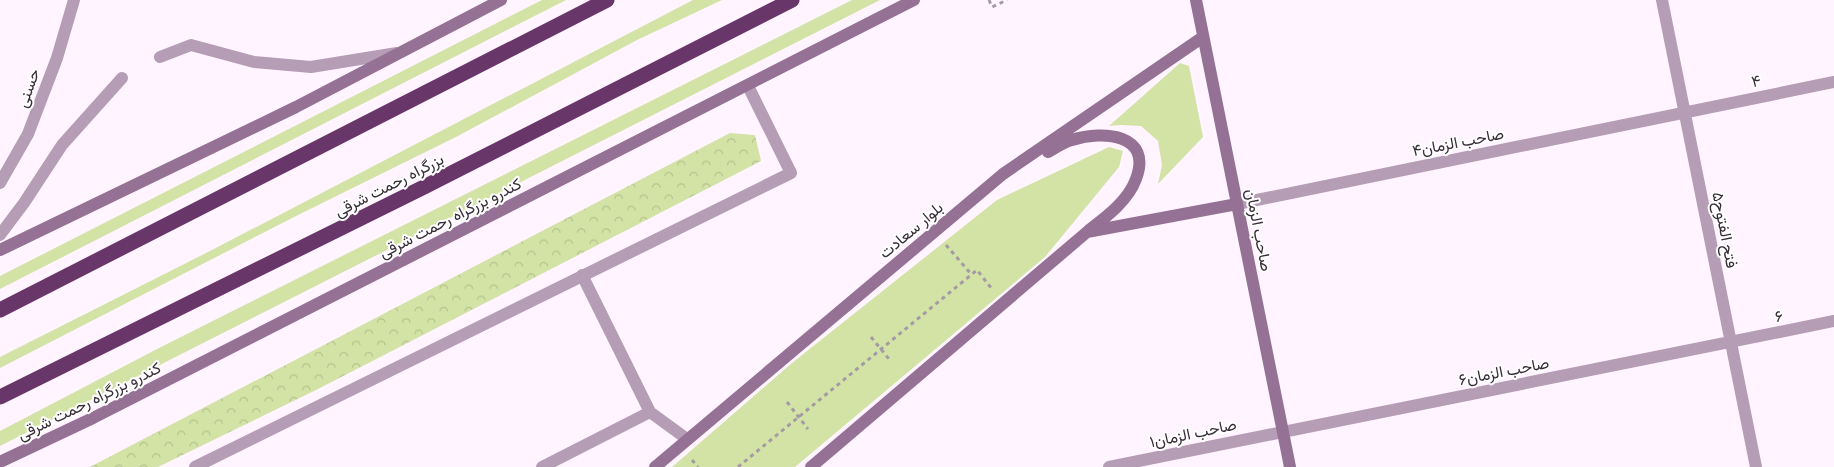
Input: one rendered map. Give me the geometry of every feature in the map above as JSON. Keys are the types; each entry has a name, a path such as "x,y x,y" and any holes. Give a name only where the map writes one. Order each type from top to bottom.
{"highway":[{"path":"0,310 607,0"},
{"name":"بزرگراه رحمت شرقی","path":"0,397 433,183 792,0"}],"street":[{"name":"حسنی","path":"0,183 28,134 57,58 74,0"},
{"path":"0,250 296,107 502,0"},
{"name":"کندرو بزرگراه رحمت شرقی","path":"0,462 93,418 914,0"},
{"name":"صاحب الزمان","path":"1196,0 1290,467"},
{"name":"فتح الفتوح۵","path":"1662,0 1756,467"},
{"name":"بلوار سعادت","path":"655,467 1003,174 1203,37"},
{"path":"160,57 191,45 254,62 311,67 402,52"},
{"path":"0,235 24,203 62,145 122,78"},
{"name":"۴","path":"1685,113 1834,82"},
{"path":"195,467 791,173 748,86"},
{"name":"صاحب الزمان۴","path":"1237,204 1685,113"},
{"path":"810,467 1121,202 1135,181 1139,166 1138,152 1130,142 1108,135 1071,140 1003,174"},
{"path":"1087,232 1237,204"},
{"path":"582,275 650,412 687,439"},
{"name":"۶","path":"1731,343 1834,321"},
{"name":"صاحب الزمان۶","path":"1283,432 1731,343"},
{"path":"542,467 650,412"},
{"name":"صاحب الزمان۱","path":"1109,467 1283,432"}],"path":[{"path":"989,0 992,7 1006,0"},
{"path":"934,232 972,275"},
{"path":"738,467 977,270 1004,303"},
{"path":"871,337 889,359"},
{"path":"787,402 808,428"}],"green space":[{"path":"542,0 566,0 0,289 0,276"},
{"path":"693,0 722,0 637,40 456,137 298,215 0,368 0,357 210,251"},
{"path":"852,0 880,0 0,446 0,431 159,348"},
{"path":"1180,63 1189,66 1203,137 1158,184 1162,165 1158,141 1141,126 1109,126"},
{"path":"730,133 755,135 761,161 316,390 158,467 90,467"},
{"path":"1109,147 1123,151 1119,167 1045,257 795,467 672,467 792,363 997,200"}]}
